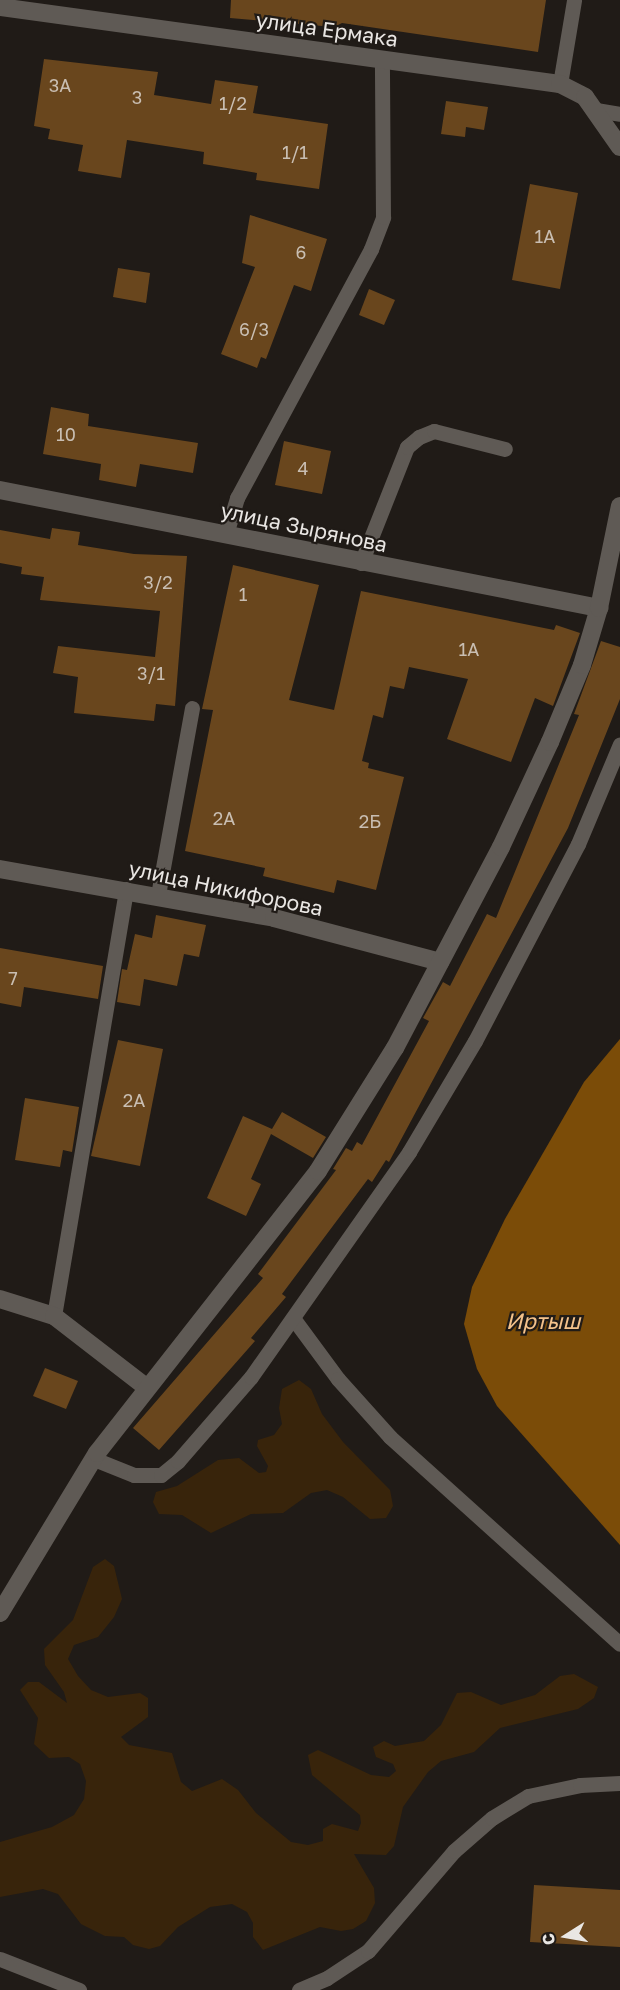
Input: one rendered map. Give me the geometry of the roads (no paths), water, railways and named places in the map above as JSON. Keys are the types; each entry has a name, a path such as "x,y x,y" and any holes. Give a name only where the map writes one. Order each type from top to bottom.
{"street":[{"name":"улица Ермака","path":"0,7 560,84 585,97 620,147"},
{"name":"улица Зырянова","path":"0,490 361,563 599,608"},
{"path":"0,1613 94,1459 146,1387 318,1171 356,1116 501,847 550,742 582,665 599,608 620,506"},
{"name":"улица Никифорова","path":"0,869 126,889 274,918 440,962"},
{"path":"0,1299 54,1316 146,1387"}],"lane":[{"path":"560,84 574,0"},
{"path":"226,534 237,498 371,249 383,217 382,59"},
{"path":"596,110 620,114"},
{"path":"361,563 407,447 419,437 434,431 505,449"},
{"path":"158,895 192,708"},
{"path":"94,1459 134,1476 161,1474 178,1461 251,1377 410,1152 474,1041 578,844 620,744"},
{"path":"54,1316 126,889"},
{"path":"293,1318 338,1379 390,1437 620,1644"},
{"path":"299,1990 327,1978 368,1951 454,1851 492,1818 528,1796 580,1785 620,1783"},
{"path":"0,1959 79,1990"}],"water":[{"name":"Иртыш","path":"620,1039 620,1545 497,1406 477,1369 464,1324 472,1287 505,1219 584,1082"}]}
